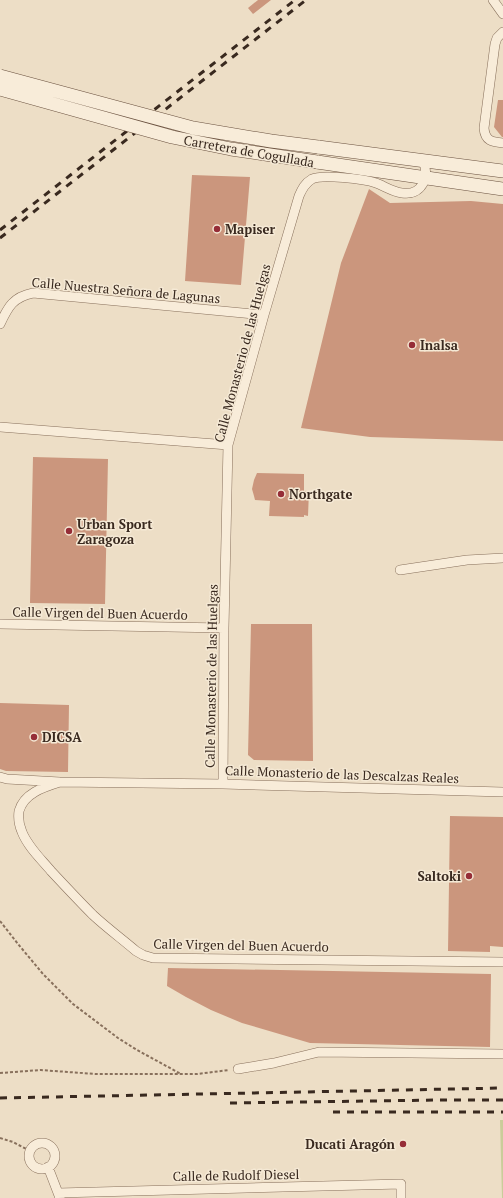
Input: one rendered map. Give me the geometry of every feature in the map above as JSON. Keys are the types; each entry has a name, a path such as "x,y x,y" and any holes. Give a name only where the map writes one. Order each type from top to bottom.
{"street":[{"path":"493,0 503,14"},
{"path":"503,32 497,38 495,44 484,128 486,138 503,143"},
{"name":"Carretera de Cogullada","path":"0,76 193,128 271,141 503,172"},
{"name":"Carretera de Cogullada","path":"0,89 172,137 231,149 426,179 503,189"},
{"path":"422,160 426,171 426,179"},
{"name":"Calle Monasterio de las Huelgas","path":"223,784 224,628 228,445 264,314 299,196 304,186 311,179 319,177 327,176 371,182 400,193 411,193 424,184 426,179"},
{"name":"Calle Nuestra Señora de Lagunas","path":"0,324 13,302 23,295 33,293 264,314"},
{"path":"0,427 228,445"},
{"path":"400,570 466,560 503,558"},
{"name":"Calle Virgen del Buen Acuerdo","path":"0,624 224,628"},
{"path":"0,777 7,779 60,782"},
{"name":"Calle Virgen del Buen Acuerdo","path":"60,782 35,791 23,803 18,818 22,832 37,855 94,915 136,951 143,955 152,958 503,962"},
{"name":"Calle Monasterio de las Descalzas Reales","path":"60,782 223,784 503,792"},
{"path":"238,1069 274,1063 319,1052 503,1054"},
{"path":"43,1143 50,1146 54,1153 51,1165 40,1169 33,1166 29,1159 30,1151 38,1144 43,1143"},
{"path":"48,1167 59,1195"},
{"name":"Calle de Rudolf Diesel","path":"59,1195 400,1184 401,1198"}],"path":[{"path":"0,921 43,974 73,1004 118,1038 181,1074"},
{"path":"0,1073 41,1070 95,1074 198,1074 238,1069"},
{"path":"0,1138 13,1142 30,1151"}],"green space":[{"path":"500,1120 503,1120 503,1198 502,1198"}],"building":[{"path":"258,0 271,0 253,14 248,8"},
{"path":"498,100 503,100 503,137 494,127"},
{"name":"Mapiser","path":"192,175 250,177 241,285 185,281"},
{"name":"Inalsa","path":"369,189 390,203 471,201 503,204 503,441 370,437 301,428 341,263"},
{"name":"Urban Sport Zaragoza","path":"33,457 108,459 105,604 30,603"},
{"name":"Northgate","path":"257,473 304,474 304,491 309,491 308,516 269,516 270,501 255,500 252,489"},
{"path":"251,624 312,624 313,761 254,760 248,755"},
{"name":"DICSA","path":"0,703 69,705 68,772 6,771 0,769"},
{"path":"450,816 503,817 503,947 490,946 490,952 448,951"},
{"path":"168,968 491,974 490,1047 310,1043 242,1023 211,1010 186,997 167,986"}],"railway":[{"path":"0,230 295,0"},
{"path":"0,238 306,0"},
{"path":"0,1098 503,1088"},
{"path":"230,1103 503,1100"},
{"path":"333,1112 503,1112"}],"place":[{"name":"Mapiser","path":"217,229"},
{"name":"Inalsa","path":"412,345"},
{"name":"Northgate","path":"281,494"},
{"name":"Urban Sport Zaragoza","path":"69,531"},
{"name":"DICSA","path":"34,737"},
{"name":"Saltoki","path":"469,876"},
{"name":"Ducati Aragón","path":"403,1144"}]}
